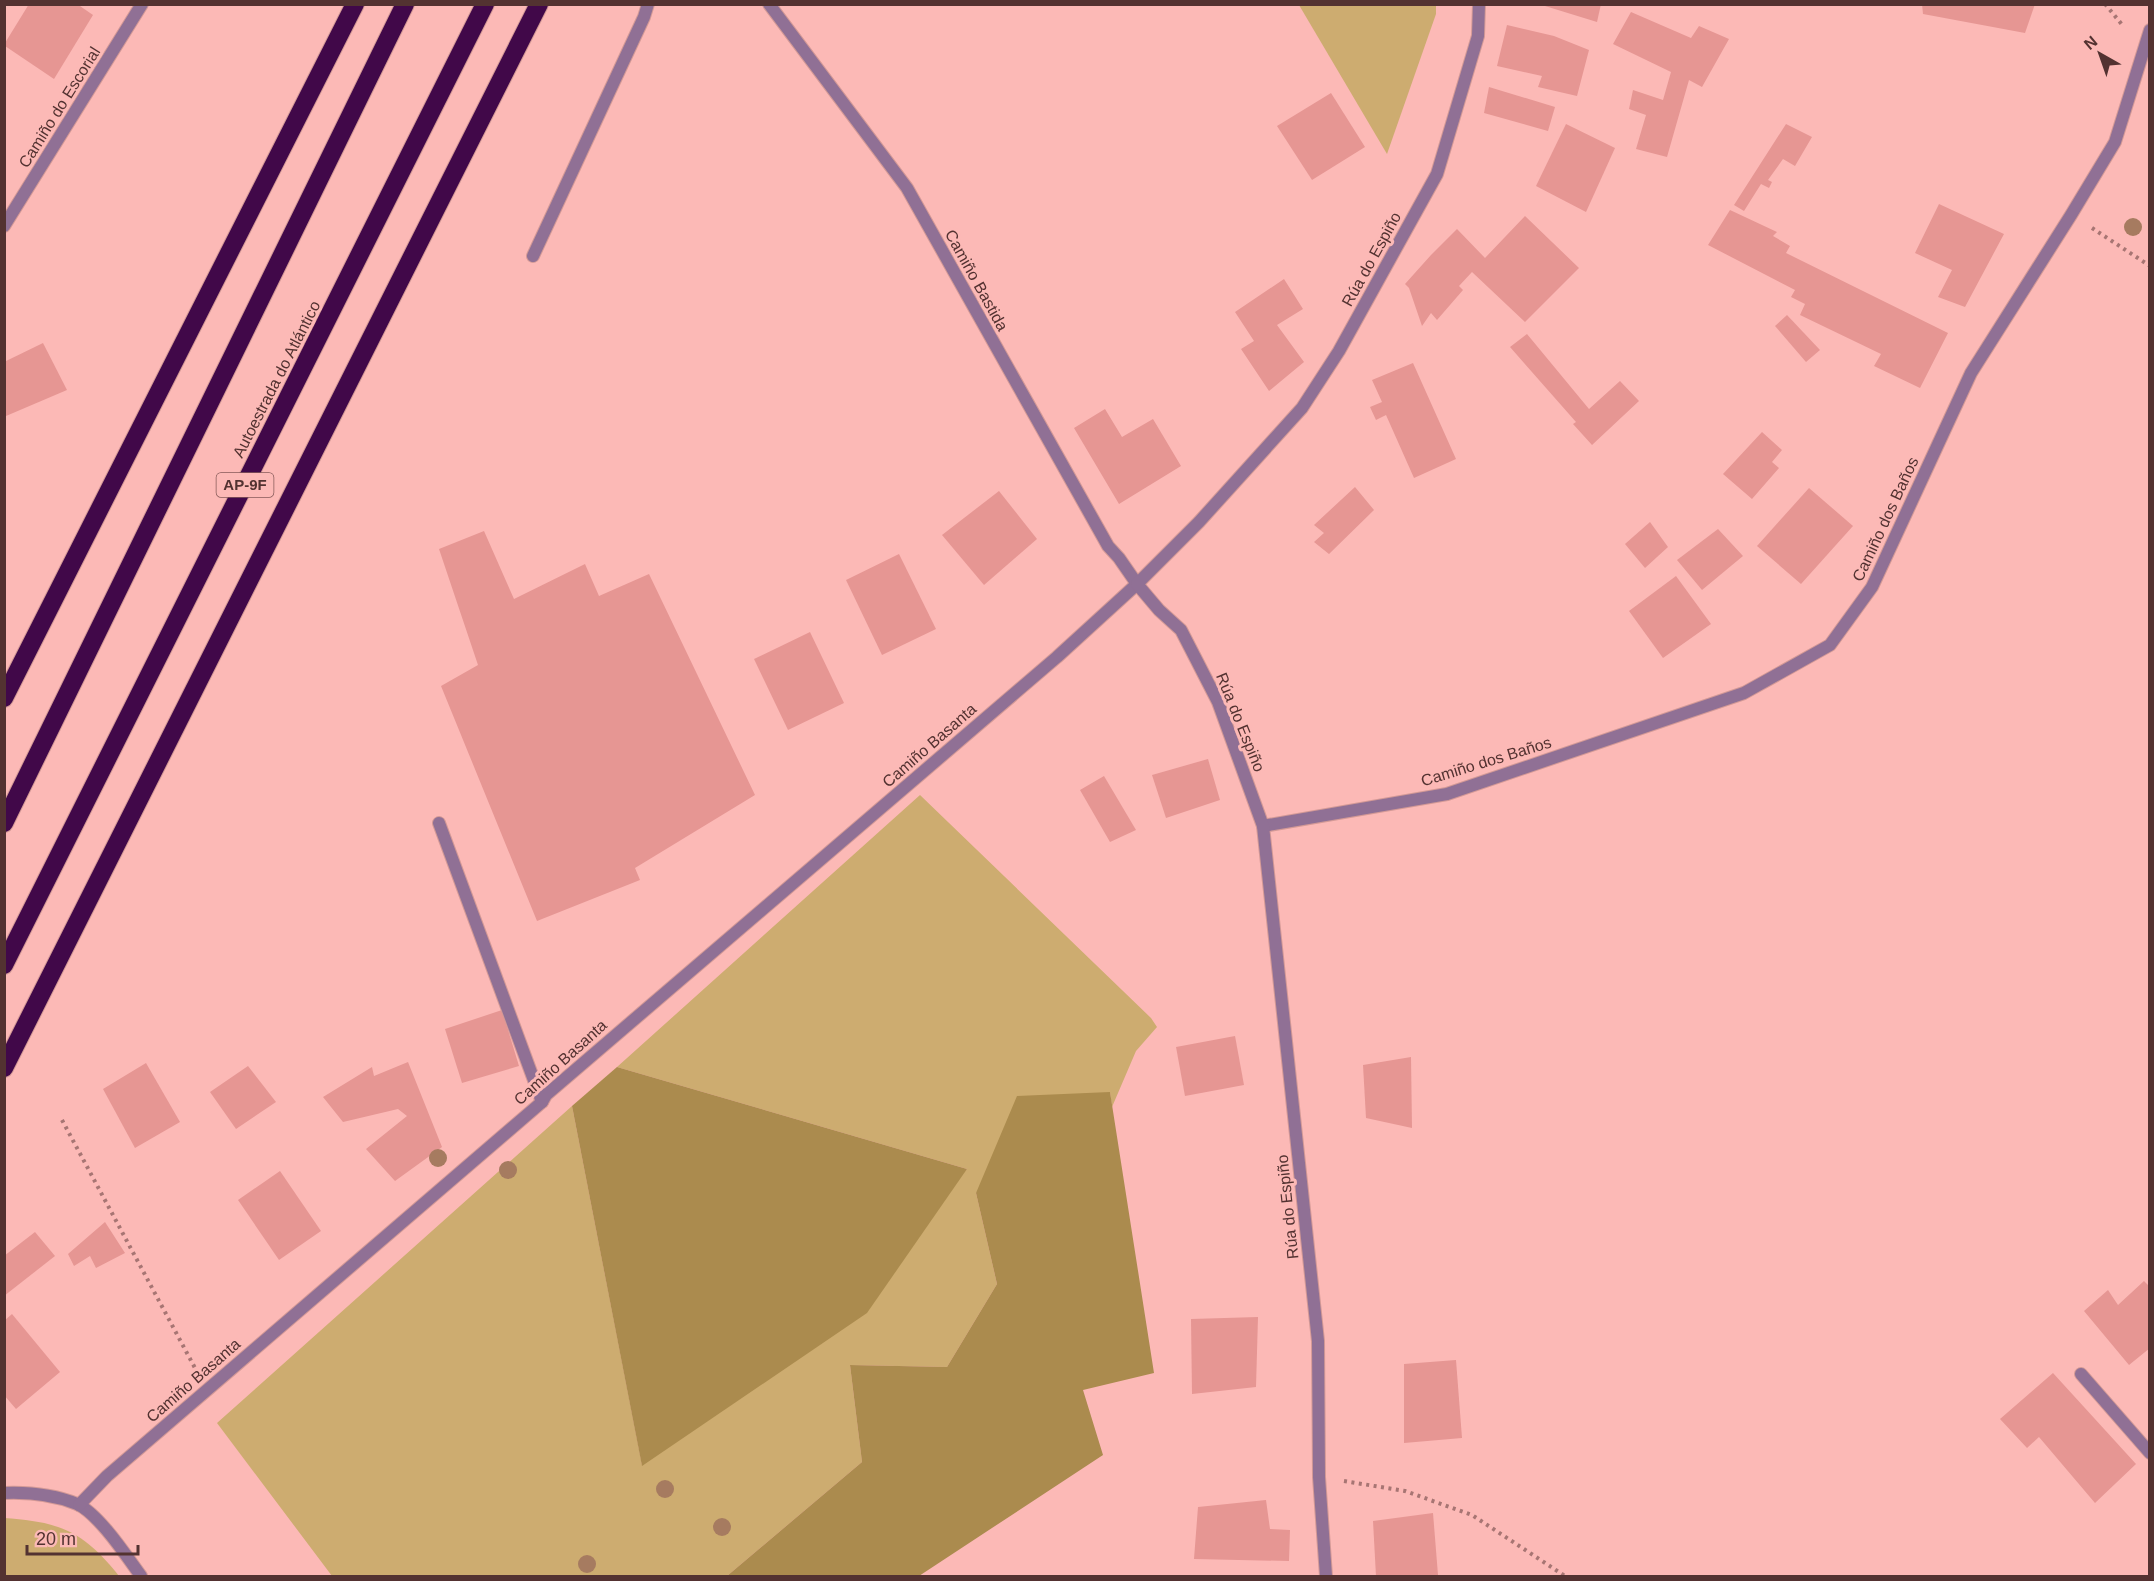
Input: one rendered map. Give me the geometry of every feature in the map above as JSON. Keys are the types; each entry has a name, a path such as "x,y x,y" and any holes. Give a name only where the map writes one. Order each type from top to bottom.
{"highway":[{"path":"4,698 355,4"},
{"path":"4,823 405,4"},
{"name":"Autoestrada do Atlántico","path":"4,964 485,4"},
{"path":"4,1068 539,4"}],"street":[{"name":"Camiño do Escorial","path":"4,226 142,4"},
{"path":"533,256 648,4"},
{"name":"Camiño Bastida","path":"768,4 907,189 1108,546 1137,584"},
{"name":"Rúa do Espiño","path":"1326,1576 1319,1477 1318,1341 1263,826 1218,702 1181,630 1159,610 1137,584 1199,522 1302,408 1339,351 1437,174 1478,36 1479,4"},
{"name":"Camiño dos Baños","path":"1263,826 1447,794 1744,693 1830,645 1872,587 1971,373 2072,215 2115,142 2150,30"},
{"name":"Camiño Basanta","path":"79,1505 107,1476 542,1102 546,1095 564,1079 1057,657 1137,584"},
{"path":"439,823 542,1102"},
{"path":"2081,1374 2150,1453"},
{"path":"5,1493 45,1495 79,1505 108,1531 141,1576"}],"path":[{"path":"2072,215 2150,266"},
{"path":"62,1120 206,1390"},
{"path":"1319,1477 1405,1491 1472,1515 1565,1576"}],"shaded area":[{"path":"1299,5 1436,5 1436,14 1387,154"},
{"path":"920,795 1151,1018 1157,1027 1136,1051 1112,1107 1110,1092 976,1193 997,1284 947,1367 850,1365 862,1462 727,1576 332,1576 217,1423 572,1106 642,1465 967,1169 617,1067"},
{"path":"617,1067 967,1169 867,1313 642,1466 572,1106"},
{"path":"1110,1092 1154,1373 1083,1390 1103,1455 919,1576 727,1576 862,1462 850,1365 947,1367 997,1284 976,1193 1017,1096"},
{"path":"4,1518 41,1522 69,1532 94,1549 119,1576 5,1576"}],"building":[{"path":"29,4 77,4 93,15 54,79 5,46"},
{"path":"1545,4 1601,4 1597,22 1545,6"},
{"path":"1922,4 2035,4 2025,33 1923,14"},
{"path":"1631,12 1691,38 1699,26 1729,39 1702,87 1689,80 1667,157 1636,149 1646,115 1629,109 1633,90 1663,100 1671,72 1613,44"},
{"path":"1507,25 1554,36 1589,50 1577,96 1538,87 1542,76 1497,66"},
{"path":"1489,87 1555,107 1548,131 1484,113"},
{"path":"1331,93 1365,147 1312,180 1277,126"},
{"path":"1566,124 1615,148 1586,212 1536,186"},
{"path":"1786,124 1812,137 1795,166 1783,159 1768,180 1772,182 1769,188 1761,184 1744,211 1734,205"},
{"path":"1939,204 2004,234 1965,307 1938,297 1952,270 1915,253"},
{"path":"1730,210 1777,232 1773,236 1790,246 1786,253 1948,333 1920,388 1874,366 1881,354 1800,315 1805,304 1791,297 1795,290 1708,245"},
{"path":"1525,216 1579,268 1525,322 1472,272 1459,286 1463,290 1437,320 1431,313 1422,326 1409,288 1405,284 1431,255 1457,229 1485,258"},
{"path":"1284,279 1303,309 1277,325 1304,362 1269,391 1241,349 1254,341 1235,312"},
{"path":"1787,315 1820,350 1806,362 1775,326"},
{"path":"1527,334 1589,409 1620,381 1639,401 1592,445 1573,424 1576,422 1510,347"},
{"path":"43,343 67,390 6,416 4,412 4,362"},
{"path":"1413,363 1456,459 1414,478 1386,415 1376,420 1370,407 1382,402 1372,380"},
{"path":"1105,409 1122,437 1153,419 1181,466 1119,504 1074,428"},
{"path":"1762,432 1782,450 1772,462 1779,468 1752,499 1723,474"},
{"path":"1355,487 1374,510 1329,554 1314,542 1324,533 1314,525"},
{"path":"1809,488 1853,526 1801,584 1757,546"},
{"path":"999,491 1037,539 984,585 942,535"},
{"path":"1650,522 1668,547 1645,568 1625,544"},
{"path":"1718,529 1743,556 1702,590 1677,560"},
{"path":"484,531 514,599 585,564 599,596 649,574 755,795 635,868 640,880 537,921 441,686 478,665 439,549"},
{"path":"899,554 936,629 882,655 846,580"},
{"path":"1676,576 1711,624 1663,658 1629,611"},
{"path":"810,632 844,703 788,730 754,659"},
{"path":"1208,759 1220,800 1166,818 1152,775"},
{"path":"1104,776 1136,830 1110,842 1080,790"},
{"path":"502,1010 519,1066 462,1083 445,1029"},
{"path":"1235,1036 1244,1085 1185,1096 1176,1047"},
{"path":"1411,1057 1412,1128 1366,1118 1363,1065"},
{"path":"408,1062 442,1147 395,1181 366,1149 407,1116 398,1109 343,1122 323,1097 372,1067 374,1076"},
{"path":"146,1063 180,1122 135,1148 103,1089"},
{"path":"248,1066 276,1102 236,1129 210,1092"},
{"path":"280,1171 321,1231 279,1260 238,1200"},
{"path":"105,1222 125,1253 96,1268 90,1256 74,1266 68,1254"},
{"path":"35,1232 55,1256 4,1296 4,1256"},
{"path":"2144,1281 2150,1287 2150,1348 2129,1365 2084,1311 2108,1290 2118,1305"},
{"path":"12,1314 60,1372 16,1409 4,1395 4,1321"},
{"path":"1258,1317 1256,1387 1192,1394 1191,1319"},
{"path":"1456,1360 1462,1438 1404,1443 1404,1364"},
{"path":"2053,1373 2136,1464 2095,1503 2039,1437 2027,1448 2000,1419"},
{"path":"1266,1500 1270,1529 1290,1530 1289,1561 1194,1559 1198,1507"},
{"path":"1433,1513 1438,1575 1376,1576 1373,1521"}]}
